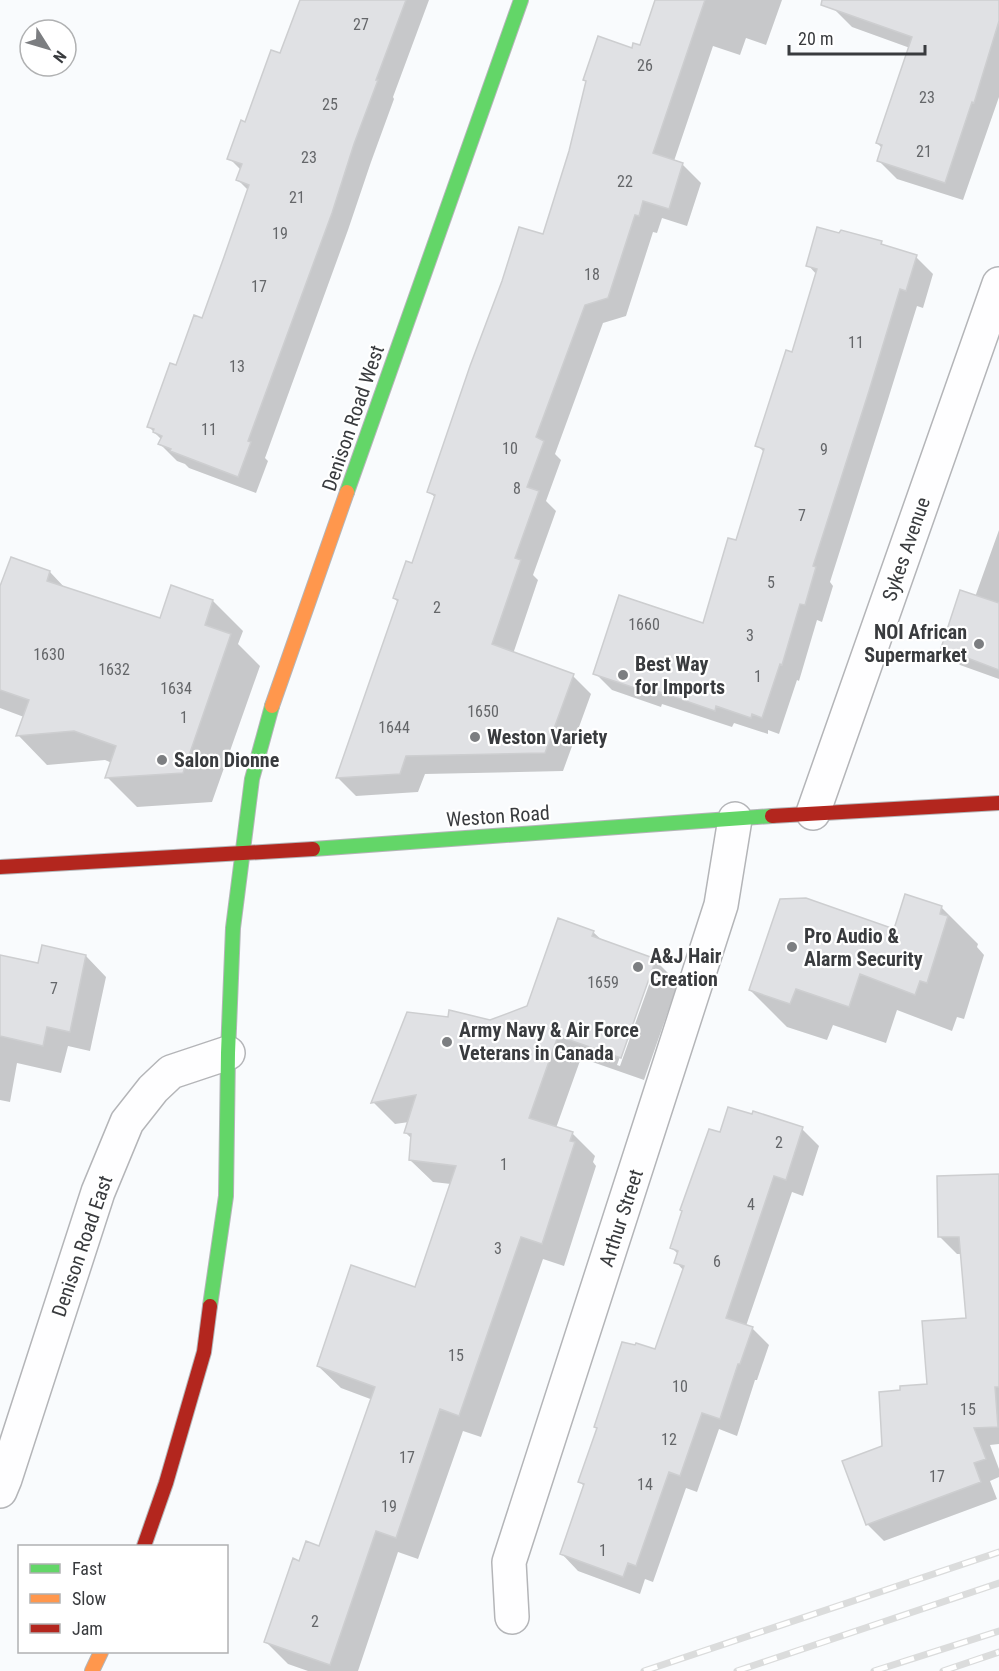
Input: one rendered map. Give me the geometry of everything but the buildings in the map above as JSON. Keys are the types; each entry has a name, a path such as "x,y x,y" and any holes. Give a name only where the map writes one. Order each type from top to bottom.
{"street":[{"name":"Denison Road West","path":"243,854 252,779 273,702 521,0"},
{"name":"Sykes Avenue","path":"813,813 999,284"},
{"name":"Weston Road","path":"0,867 243,854 999,802"},
{"name":"Arthur Street","path":"512,1617 509,1562 722,905 735,819"},
{"path":"144,1545 166,1483 204,1352 226,1196 233,928 243,854"},
{"name":"Denison Road East","path":"0,1491 98,1192 127,1122 153,1089 171,1072 228,1053"},
{"path":"92,1671 101,1653"}],"railway":[{"path":"644,1671 999,1552"},
{"path":"737,1671 999,1583"},
{"path":"874,1671 999,1631"},
{"path":"943,1671 999,1652"}],"traffic: fast":[{"path":"347,492 521,0"},
{"path":"210,1306 226,1196 233,928 252,779 272,706"},
{"path":"313,849 772,816"}],"traffic: slow":[{"path":"272,706 347,492"},
{"path":"92,1671 101,1653"}],"traffic: jam":[{"path":"772,816 999,803"},
{"path":"0,867 313,849"},
{"path":"144,1545 166,1483 204,1352 210,1306"}],"place":[{"name":"NOI African Supermarket","path":"979,644"},
{"name":"Best Way for Imports","path":"623,675"},
{"name":"Weston Variety","path":"475,737"},
{"name":"Salon Dionne","path":"162,760"},
{"name":"Pro Audio & Alarm Security","path":"792,947"},
{"name":"A&J Hair Creation","path":"638,967"},
{"name":"Army Navy & Air Force Veterans in Canada","path":"447,1042"}]}
